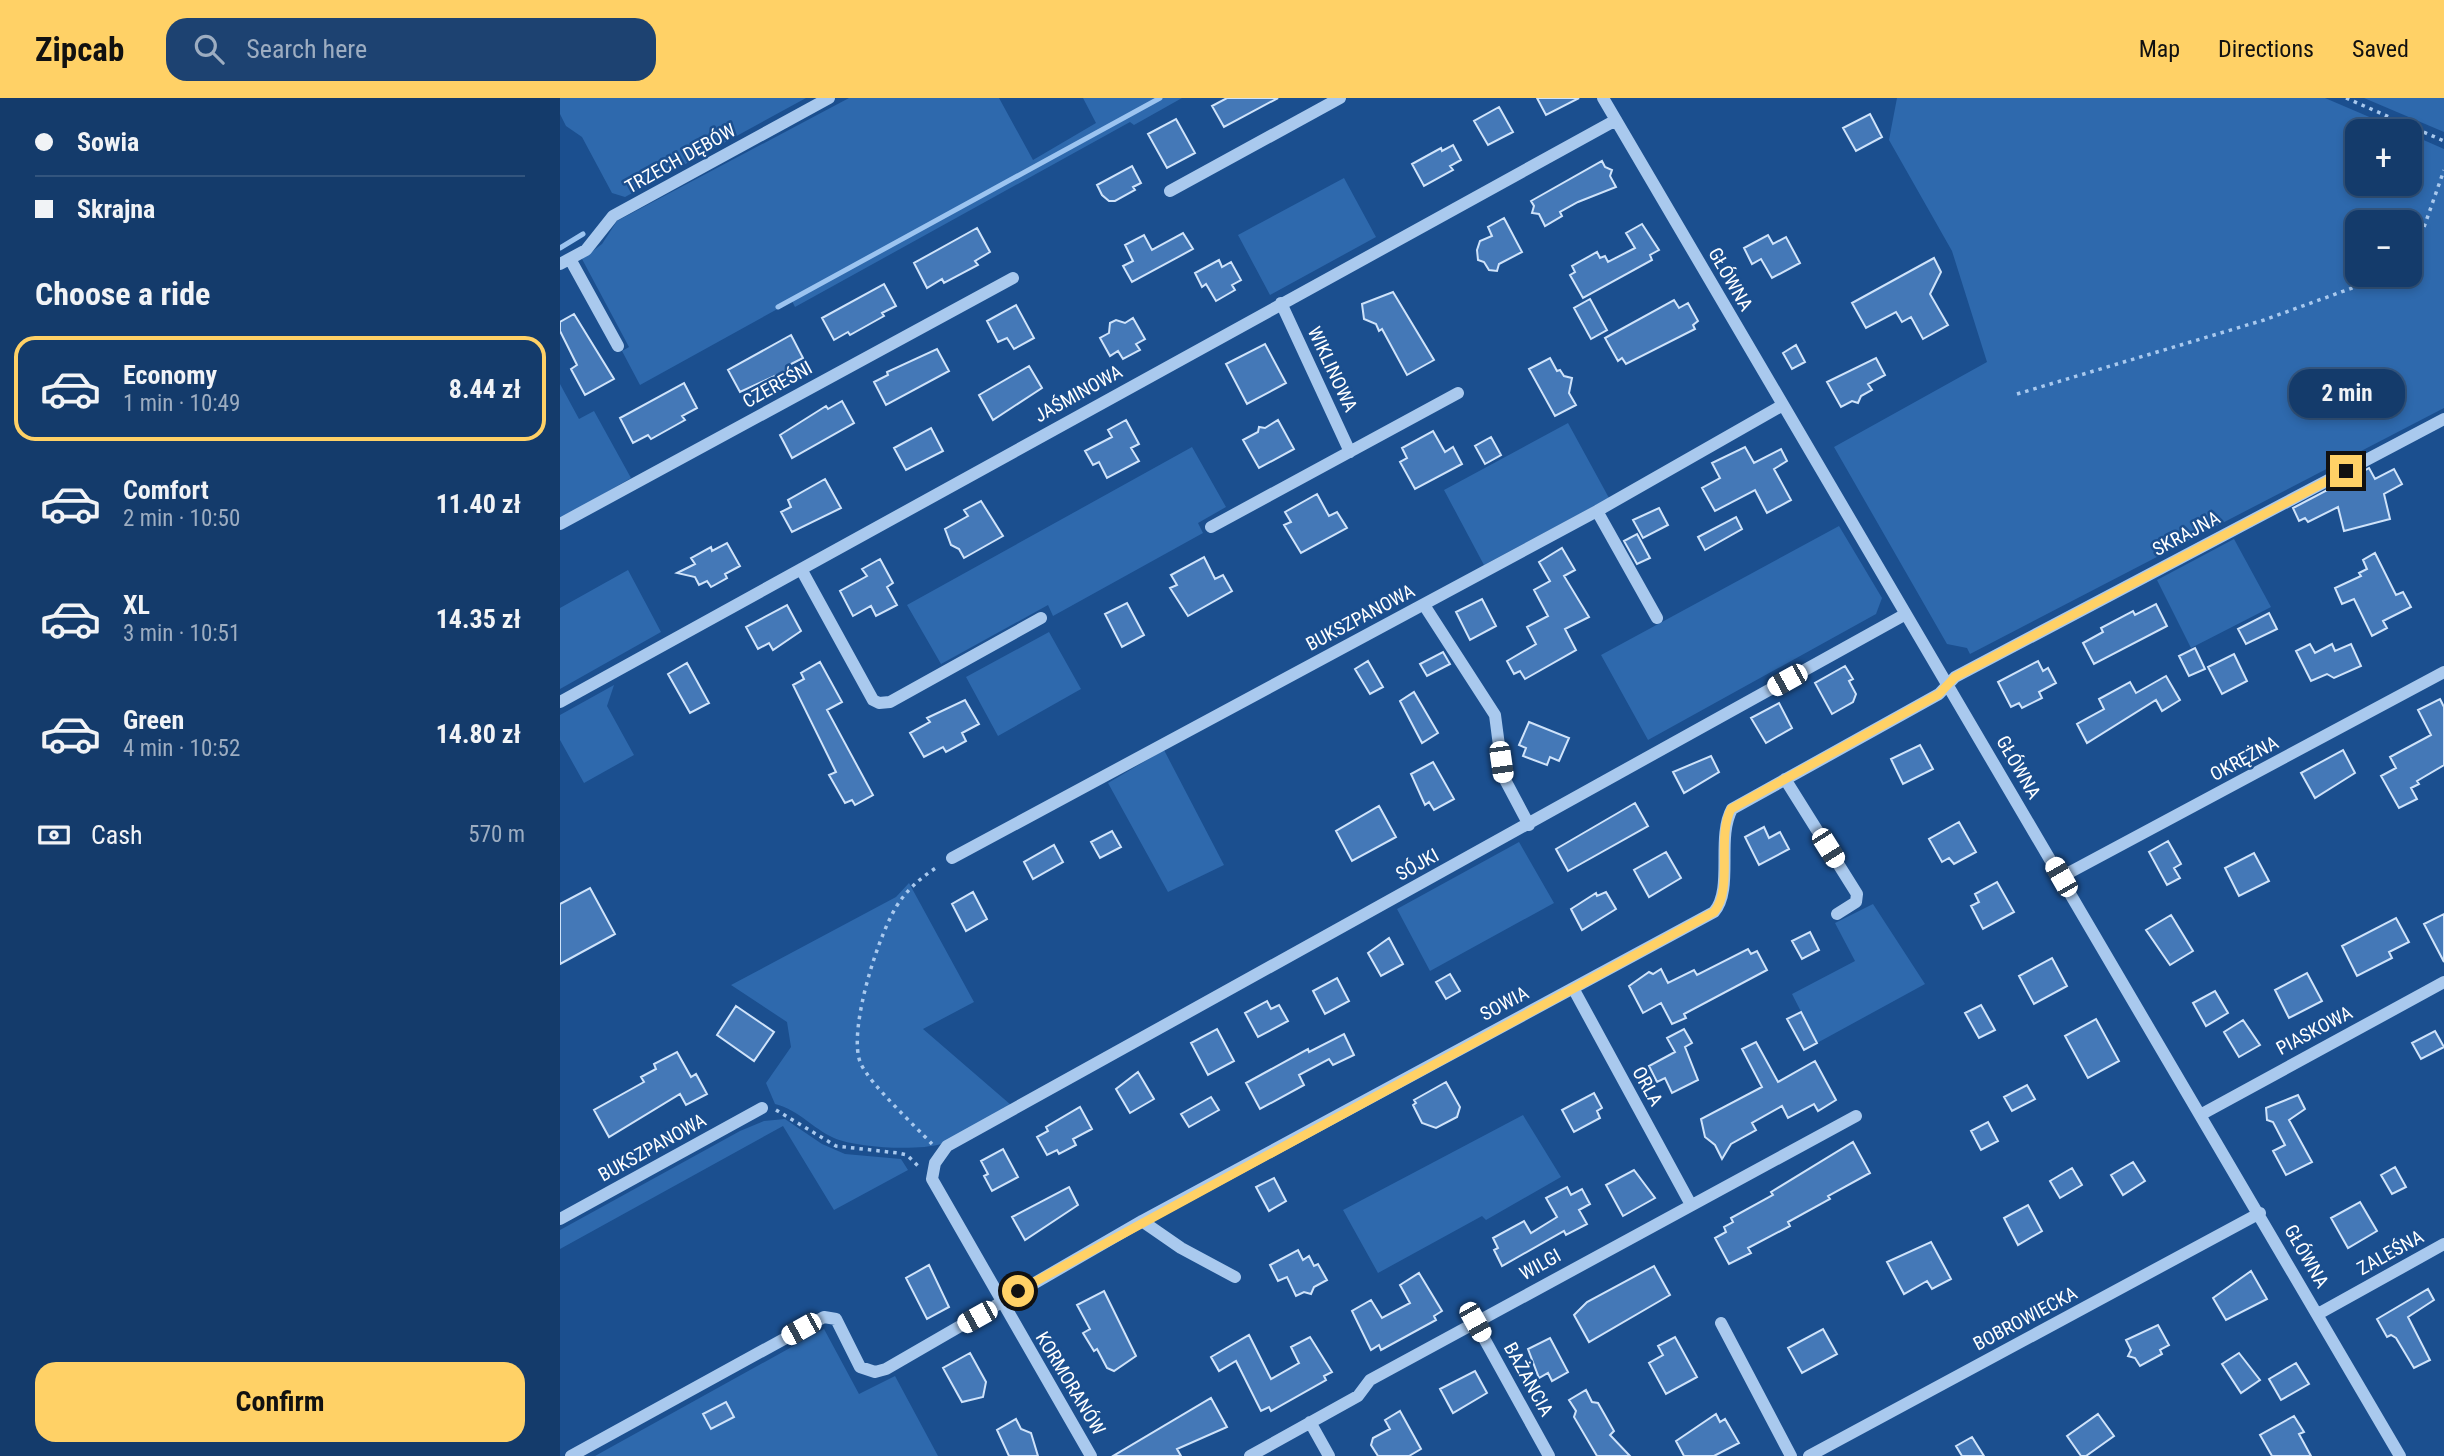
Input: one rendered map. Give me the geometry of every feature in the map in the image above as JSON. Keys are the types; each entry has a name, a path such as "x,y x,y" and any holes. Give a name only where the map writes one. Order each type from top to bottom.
{"street":[{"name":"TRZECH DĘBÓW","path":"565,262 586,250 613,216 829,98"},
{"path":"1170,191 1340,98"},
{"name":"GŁÓWNA","path":"1603,98 1904,615 1949,686 2202,1114 2400,1456"},
{"name":"JAŚMINOWA","path":"560,702 1616,120"},
{"path":"565,262 618,346"},
{"name":"CZEREŚNI","path":"560,524 1013,278"},
{"name":"WIKLINOWA","path":"1281,303 1350,452"},
{"path":"1211,527 1458,393"},
{"name":"BUKSZPANOWA","path":"952,858 1597,511 1783,405"},
{"name":"SKRAJNA","path":"1949,686 1955,677 2444,419"},
{"path":"1597,511 1657,618"},
{"path":"801,569 873,699 879,703 890,702 1041,618"},
{"path":"1424,605 1495,715 1503,776 1529,824"},
{"name":"SÓJKI","path":"944,1150 1904,615"},
{"name":"OKRĘŻNA","path":"2061,877 2444,672"},
{"name":"SOWIA","path":"571,1456 824,1317 836,1319 860,1367 875,1372 1142,1221 1714,912 1722,896 1725,821 1731,809 1949,686"},
{"path":"1785,779 1857,894 1856,902 1837,914"},
{"name":"PIASKOWA","path":"2202,1114 2444,982"},
{"name":"ORLA","path":"1573,988 1690,1203"},
{"name":"BUKSZPANOWA","path":"560,1219 762,1108"},
{"name":"WILGI","path":"1250,1456 1358,1396 1370,1380 1690,1203 1856,1116"},
{"path":"932,1179 935,1163 944,1150"},
{"name":"KORMORANÓW","path":"932,1179 1091,1456"},
{"name":"BOBROWIECKA","path":"1817,1454 2260,1213"},
{"path":"1142,1221 1181,1248 1235,1277"},
{"name":"ZALEŚNA","path":"2318,1314 2444,1244"},
{"name":"BAŻANCIA","path":"1475,1322 1549,1456"},
{"path":"1721,1322 1791,1456"},
{"path":"1310,1422 1329,1456"}],"path":[{"path":"2346,98 2444,141"},
{"path":"2422,233 2444,170"},
{"path":"2017,394 2264,320 2355,287"},
{"path":"944,1150 861,1064 857,1043 871,971 886,923 918,880 952,858"},
{"path":"762,1108 779,1111 836,1146 907,1156 932,1179"}],"shaded area":[{"path":"560,98 806,98 625,197 612,193 582,137 566,126 560,114"},
{"path":"849,98 999,98 1033,160 1096,123 1083,98 1182,98 1134,125 1130,122 795,307 792,301 640,385 622,351 629,347 582,259 602,244 617,221"},
{"path":"1897,98 2325,98 2374,119 2345,119 2345,196 2422,196 2422,139 2444,149 2444,408 1970,654 1967,648 1947,644 1834,447 1987,362 1952,251 1889,140"},
{"path":"2364,98 2444,98 2444,132 2422,123 2422,119 2413,119"},
{"path":"1344,178 1376,237 1270,295 1238,235"},
{"path":"560,384 579,419 594,411 631,478 560,519"},
{"path":"1568,423 1609,498 1484,565 1444,490"},
{"path":"1192,447 1226,507 1198,523 1203,533 1053,616 1048,605 941,664 907,605"},
{"path":"1839,526 1882,598 1876,614 1648,740 1601,655"},
{"path":"2234,539 2271,607 2191,648 2157,580"},
{"path":"628,570 661,632 560,689 560,608"},
{"path":"1049,632 1081,689 998,736 966,677"},
{"path":"614,685 607,706 634,755 584,783 560,740 560,715"},
{"path":"1164,750 1224,865 1168,892 1108,783"},
{"path":"1519,842 1554,903 1430,971 1397,909"},
{"path":"909,883 974,1002 923,1029 1011,1105 968,1132 941,1144 903,1148 844,1141 826,1134 791,1110 775,1104 766,1083 791,1047 787,1022 731,985 896,897"},
{"path":"1873,904 1925,984 1817,1043 1792,994 1855,961 1835,923"},
{"path":"1523,1115 1561,1177 1486,1220 1482,1216 1378,1273 1343,1210"},
{"path":"785,1119 822,1144 845,1154 901,1159 908,1170 834,1210 783,1126 560,1249 560,1230 740,1131 764,1121"},
{"path":"824,1329 859,1394 895,1376 938,1456 595,1456"}],"building":[{"path":"1227,98 1278,98 1224,127 1212,106"},
{"path":"1537,98 1579,98 1546,115"},
{"path":"1499,107 1513,132 1488,145 1474,121"},
{"path":"1870,114 1882,137 1856,151 1843,128"},
{"path":"1176,119 1195,153 1167,168 1148,134"},
{"path":"1453,145 1461,160 1450,166 1453,170 1424,186 1412,164 1441,148 1442,151"},
{"path":"1602,161 1605,167 1612,170 1610,176 1616,187 1578,202 1560,212 1562,216 1545,226 1539,214 1532,213 1534,206 1531,201"},
{"path":"1132,166 1141,183 1133,187 1135,190 1115,201 1109,201 1097,185"},
{"path":"1504,218 1522,252 1499,264 1497,271 1489,270 1484,262 1478,260 1477,250 1480,241 1492,236 1488,227"},
{"path":"1642,224 1659,250 1650,255 1652,260 1583,298 1570,275 1575,272 1572,266 1597,252 1600,258 1605,256 1608,262 1635,248 1626,233"},
{"path":"977,228 990,252 975,261 978,265 944,283 942,279 927,288 914,263"},
{"path":"1183,233 1193,249 1132,282 1123,266 1133,261 1125,245 1144,235 1152,250"},
{"path":"1768,235 1773,244 1786,237 1800,263 1772,278 1761,259 1752,264 1744,248"},
{"path":"1934,258 1941,272 1930,294 1948,325 1923,339 1911,317 1902,322 1896,312 1866,328 1852,303"},
{"path":"1219,260 1222,267 1231,262 1241,280 1232,285 1235,290 1216,301 1206,284 1202,287 1195,273"},
{"path":"884,284 896,306 850,335 848,332 834,340 822,318"},
{"path":"1393,292 1434,360 1407,375 1382,329 1379,331 1376,324 1364,319 1362,304"},
{"path":"1590,299 1607,330 1591,339 1574,308"},
{"path":"1674,300 1679,308 1688,303 1698,321 1693,325 1695,329 1626,364 1622,358 1618,361 1605,338"},
{"path":"1016,305 1034,338 1014,349 1007,338 998,342 987,321"},
{"path":"574,314 614,379 585,395 571,369 577,365 560,331 560,322"},
{"path":"1133,318 1145,339 1136,344 1140,350 1123,359 1118,351 1110,356 1100,338 1109,333 1110,323 1116,320 1125,323"},
{"path":"791,335 803,358 789,365 790,369 740,392 728,370"},
{"path":"1265,344 1286,383 1247,404 1226,364"},
{"path":"1796,345 1805,362 1792,369 1783,353"},
{"path":"937,349 949,371 886,405 874,382 888,375 887,372"},
{"path":"1550,358 1557,371 1560,370 1564,376 1572,378 1569,393 1576,405 1555,416 1529,369"},
{"path":"1876,358 1885,375 1868,384 1872,390 1861,396 1858,403 1852,401 1841,407 1827,382"},
{"path":"1029,366 1042,388 993,420 979,395"},
{"path":"684,383 697,408 682,416 685,420 651,439 648,435 633,443 620,418"},
{"path":"842,401 854,423 792,458 780,435 826,406 828,409"},
{"path":"1126,420 1139,444 1131,448 1139,461 1107,478 1099,462 1093,465 1085,451 1112,437 1108,430"},
{"path":"1278,420 1294,449 1259,468 1243,440 1258,432 1259,427 1265,428"},
{"path":"931,428 943,451 906,470 894,448"},
{"path":"1433,431 1445,452 1453,447 1462,464 1415,489 1400,462 1407,458 1402,448"},
{"path":"1491,437 1501,455 1485,464 1475,446"},
{"path":"1745,447 1754,463 1781,449 1787,461 1774,469 1791,500 1767,513 1755,490 1715,511 1702,488 1720,478 1712,463"},
{"path":"2369,468 2375,479 2394,469 2402,484 2384,494 2390,519 2344,531 2338,507 2308,522 2305,518 2299,521 2293,508"},
{"path":"825,479 841,508 792,532 781,512 791,507 788,500"},
{"path":"1317,494 1329,516 1337,512 1347,528 1301,553 1284,525 1291,522 1285,512"},
{"path":"981,501 1003,536 964,558 959,549 951,545 945,529 968,516 964,510"},
{"path":"1659,508 1668,525 1643,538 1633,520"},
{"path":"1736,517 1742,529 1705,550 1698,537"},
{"path":"1637,534 1650,558 1637,564 1624,541"},
{"path":"727,543 740,566 725,574 727,578 711,587 707,581 699,585 695,577 677,573 695,564 691,558 711,547 712,551"},
{"path":"1562,548 1575,570 1564,576 1589,617 1565,629 1576,650 1525,679 1520,671 1514,674 1507,661 1536,644 1527,627 1548,616 1534,590 1550,581 1539,562"},
{"path":"2375,553 2396,595 2403,592 2411,607 2383,621 2387,628 2372,636 2354,599 2342,604 2335,588 2361,576 2359,573 2367,569 2363,560"},
{"path":"1204,557 1215,579 1223,575 1232,591 1188,616 1170,588 1177,585 1171,575"},
{"path":"880,559 893,583 887,587 897,605 876,616 871,606 853,616 840,591 867,576 862,569"},
{"path":"1482,599 1496,626 1470,640 1456,612"},
{"path":"1127,603 1144,635 1122,647 1105,614"},
{"path":"2156,604 2167,626 2094,664 2083,643 2103,632 2101,628 2133,611 2135,615"},
{"path":"787,605 801,631 773,650 769,643 758,649 746,627"},
{"path":"2269,613 2277,629 2246,644 2238,629"},
{"path":"2310,644 2315,653 2332,644 2335,651 2351,644 2361,666 2334,678 2327,674 2311,681 2296,651"},
{"path":"2195,648 2205,669 2189,676 2179,656"},
{"path":"1443,652 1450,664 1427,676 1420,664"},
{"path":"2234,654 2247,681 2222,694 2208,667"},
{"path":"1368,661 1383,687 1370,694 1355,669"},
{"path":"2038,661 2043,671 2048,668 2056,683 2039,692 2042,698 2022,708 2019,703 2011,707 1998,682"},
{"path":"820,662 842,702 827,710 873,795 855,805 852,800 845,803 829,775 836,772 793,685 804,679 801,673"},
{"path":"687,663 709,703 690,713 668,674"},
{"path":"1845,666 1853,679 1849,681 1856,694 1853,702 1832,714 1815,683"},
{"path":"2166,676 2180,700 2162,711 2156,700 2087,743 2077,724 2104,709 2099,699 2130,682 2136,693"},
{"path":"1414,692 1438,733 1422,743 1400,701"},
{"path":"2440,699 2444,707 2444,765 2417,781 2419,784 2411,788 2417,799 2399,808 2381,776 2396,768 2390,757 2431,735 2418,710"},
{"path":"965,700 979,724 962,733 966,741 946,752 943,747 924,757 910,733 930,722 927,718"},
{"path":"1779,703 1792,728 1766,743 1751,718"},
{"path":"1529,722 1569,738 1559,761 1550,757 1547,765 1523,756 1526,748 1519,745"},
{"path":"1920,745 1933,769 1903,784 1891,759"},
{"path":"2343,750 2355,773 2315,798 2301,773"},
{"path":"1711,756 1719,772 1684,793 1673,772"},
{"path":"1433,762 1454,799 1434,810 1429,802 1425,805 1411,774"},
{"path":"1635,803 1648,826 1568,871 1556,849"},
{"path":"1379,806 1396,837 1352,861 1336,831"},
{"path":"1959,822 1976,852 1954,864 1949,858 1942,862 1929,839"},
{"path":"1764,827 1769,838 1780,832 1789,849 1759,865 1745,837"},
{"path":"1112,831 1121,847 1100,858 1091,842"},
{"path":"2168,841 2181,864 2174,868 2180,878 2167,885 2149,852"},
{"path":"1054,845 1063,862 1033,879 1024,862"},
{"path":"1666,852 1681,878 1649,897 1634,870"},
{"path":"2254,853 2269,881 2239,896 2225,868"},
{"path":"1997,882 2014,912 1983,929 1971,906 1979,902 1975,894"},
{"path":"590,888 615,934 560,964 560,904"},
{"path":"973,892 987,919 966,931 952,904"},
{"path":"1606,892 1616,909 1582,930 1571,909 1596,893 1597,896"},
{"path":"2444,914 2444,962 2424,924"},
{"path":"2171,915 2193,951 2170,965 2146,930"},
{"path":"2396,918 2409,942 2389,952 2392,958 2357,976 2342,946"},
{"path":"1810,932 1819,950 1802,959 1792,941"},
{"path":"1389,938 1403,964 1381,976 1368,953"},
{"path":"1748,949 1751,954 1757,951 1767,970 1684,1014 1686,1018 1672,1024 1661,1003 1643,1013 1629,986 1649,972 1653,974 1661,969 1668,983 1694,970 1697,975"},
{"path":"2052,958 2067,986 2034,1004 2019,976"},
{"path":"2307,973 2322,1001 2289,1018 2275,990"},
{"path":"1450,974 1460,991 1446,999 1436,982"},
{"path":"1337,978 1349,1001 1325,1014 1313,991"},
{"path":"2215,991 2228,1013 2206,1026 2193,1003"},
{"path":"1267,1001 1271,1009 1279,1005 1288,1021 1258,1037 1245,1013"},
{"path":"1981,1005 1995,1030 1979,1038 1965,1013"},
{"path":"736,1006 774,1032 754,1061 717,1035"},
{"path":"1801,1012 1817,1043 1804,1050 1787,1019"},
{"path":"2096,1019 2119,1061 2088,1078 2065,1036"},
{"path":"2243,1020 2260,1045 2239,1057 2224,1032"},
{"path":"1217,1029 1234,1061 1208,1075 1191,1043"},
{"path":"1684,1029 1692,1043 1685,1047 1698,1080 1672,1093 1665,1078 1657,1082 1649,1066 1675,1052 1667,1038"},
{"path":"2435,1031 2444,1047 2421,1059 2412,1043"},
{"path":"1344,1034 1354,1055 1333,1065 1329,1059 1299,1075 1304,1085 1260,1109 1246,1083 1308,1049 1309,1052"},
{"path":"1756,1042 1778,1082 1815,1061 1836,1100 1818,1111 1814,1104 1788,1118 1782,1106 1752,1123 1756,1130 1731,1144 1722,1159 1715,1145 1705,1137 1701,1119 1762,1087 1742,1049"},
{"path":"677,1052 691,1077 696,1074 707,1094 686,1105 680,1094 609,1137 594,1110 644,1082 641,1077 656,1069 654,1064"},
{"path":"1138,1072 1154,1099 1130,1113 1116,1089"},
{"path":"1446,1082 1460,1107 1457,1117 1436,1128 1422,1123 1413,1105 1416,1103 1414,1100"},
{"path":"2027,1085 2035,1099 2012,1111 2004,1097"},
{"path":"1594,1093 1602,1108 1597,1111 1600,1118 1574,1132 1562,1110"},
{"path":"2298,1095 2305,1109 2289,1120 2312,1162 2286,1175 2273,1151 2285,1145 2273,1122 2267,1120 2266,1108"},
{"path":"1211,1097 1219,1110 1189,1127 1181,1114"},
{"path":"1080,1107 1092,1129 1073,1139 1076,1145 1059,1154 1057,1150 1047,1155 1037,1137 1048,1131 1046,1127"},
{"path":"1988,1122 1998,1141 1981,1150 1971,1131"},
{"path":"1853,1142 1870,1173 1828,1196 1830,1199 1788,1222 1790,1226 1748,1248 1751,1253 1729,1264 1715,1238 1726,1232 1724,1227 1733,1222 1731,1218 1773,1195 1771,1192"},
{"path":"1003,1149 1018,1177 992,1191 984,1176 988,1174 981,1161"},
{"path":"2133,1162 2145,1181 2123,1195 2111,1175"},
{"path":"2395,1167 2406,1187 2392,1194 2381,1175"},
{"path":"2072,1168 2082,1185 2060,1198 2050,1181"},
{"path":"1634,1170 1655,1198 1623,1216 1606,1185"},
{"path":"1274,1178 1286,1201 1269,1211 1256,1187"},
{"path":"1069,1187 1078,1205 1025,1240 1012,1217"},
{"path":"1567,1187 1571,1195 1582,1189 1590,1204 1579,1210 1587,1224 1566,1235 1564,1231 1502,1266 1494,1250 1498,1248 1493,1238 1524,1221 1531,1233 1557,1217 1546,1198"},
{"path":"2360,1202 2377,1231 2348,1248 2331,1218"},
{"path":"2028,1205 2042,1231 2018,1245 2004,1218"},
{"path":"1931,1242 1951,1279 1932,1289 1927,1281 1904,1294 1887,1262"},
{"path":"1298,1250 1303,1260 1309,1256 1314,1266 1318,1264 1327,1280 1314,1287 1311,1294 1304,1292 1296,1296 1287,1277 1278,1281 1270,1265"},
{"path":"929,1265 949,1307 927,1319 906,1278"},
{"path":"1654,1266 1670,1295 1589,1342 1574,1315 1587,1302"},
{"path":"2251,1271 2267,1299 2226,1320 2213,1298"},
{"path":"1419,1273 1442,1311 1434,1316 1436,1320 1381,1350 1379,1345 1371,1350 1352,1311 1371,1300 1382,1318 1410,1303 1400,1285"},
{"path":"2428,1289 2434,1300 2408,1317 2430,1360 2414,1368 2396,1338 2391,1335 2387,1337 2377,1319"},
{"path":"1104,1291 1136,1356 1114,1371 1107,1368 1097,1349 1094,1351 1083,1333 1090,1329 1077,1305"},
{"path":"2158,1325 2169,1345 2160,1350 2162,1354 2140,1366 2135,1358 2128,1356 2131,1350 2126,1340"},
{"path":"1823,1329 1837,1354 1802,1373 1788,1348"},
{"path":"1249,1335 1271,1379 1299,1363 1291,1347 1310,1337 1332,1372 1324,1376 1326,1380 1271,1411 1269,1407 1261,1411 1236,1361 1219,1371 1211,1357"},
{"path":"1675,1337 1697,1377 1666,1394 1649,1363 1663,1355 1658,1346"},
{"path":"1550,1338 1568,1372 1552,1381 1548,1373 1539,1378 1528,1349"},
{"path":"970,1353 986,1382 983,1397 962,1402 943,1368"},
{"path":"2239,1353 2260,1380 2241,1393 2222,1364"},
{"path":"2296,1363 2309,1384 2281,1400 2269,1379"},
{"path":"1475,1371 1487,1393 1453,1413 1440,1389"},
{"path":"1586,1390 1592,1402 1598,1403 1614,1431 1610,1435 1630,1456 1597,1456 1574,1417 1576,1411 1569,1400"},
{"path":"1211,1398 1227,1427 1177,1449 1181,1456 1113,1456"},
{"path":"726,1402 734,1417 711,1429 703,1414"},
{"path":"1400,1411 1421,1449 1409,1456 1378,1456 1371,1445 1373,1438 1390,1429 1385,1420"},
{"path":"1716,1414 1720,1422 1725,1419 1739,1443 1714,1456 1684,1456 1676,1441"},
{"path":"2098,1414 2114,1436 2086,1456 2081,1456 2067,1436"},
{"path":"2294,1416 2304,1432 2299,1434 2311,1456 2272,1456 2260,1435"},
{"path":"1016,1419 1021,1429 1031,1433 1038,1456 1009,1456 997,1430"},
{"path":"1972,1437 1984,1456 1962,1456 1956,1446"}],"waterway":[{"path":"778,307 1160,98"},
{"path":"560,248 583,234"}],"route":[{"path":"1018,1291 1142,1221 1714,912 1722,896 1725,821 1731,809 1939,694 1955,677 2346,471"}]}
